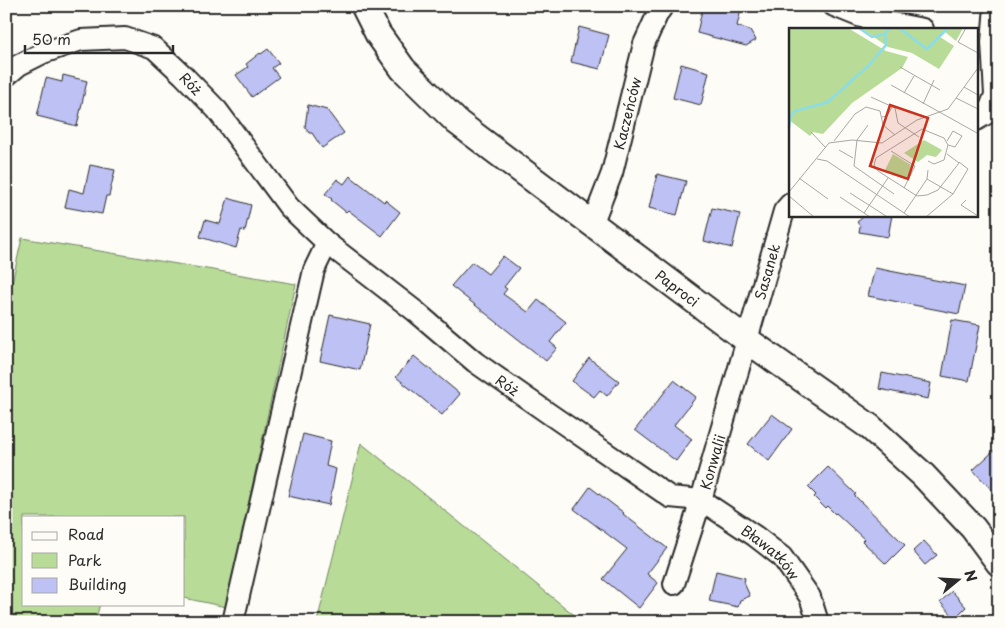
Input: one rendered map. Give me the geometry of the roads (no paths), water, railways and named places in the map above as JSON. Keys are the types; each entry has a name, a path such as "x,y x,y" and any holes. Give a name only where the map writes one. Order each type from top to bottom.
{"street":[{"name":"Paproci","path":"364,6 378,34 403,69 457,122 593,222 747,340 870,427 923,475 973,528 999,563"},
{"name":"Kaczeńców","path":"593,222 612,173 644,44 658,12 663,6"},
{"path":"834,6 861,17 918,28"},
{"path":"978,119 988,113 995,95 984,40 995,6"},
{"name":"Róż","path":"6,76 19,65 43,53 81,40 125,38 154,48 217,110 289,207 327,243 415,311 475,362 556,419 670,497 701,500"},
{"name":"Sasanek","path":"747,340 784,211 789,205"},
{"path":"233,622 314,270 327,243"},
{"name":"Konwalii","path":"674,584 701,500 747,340"},
{"name":"Bławatków","path":"701,500 755,536 782,557 810,597 818,622"}]}
